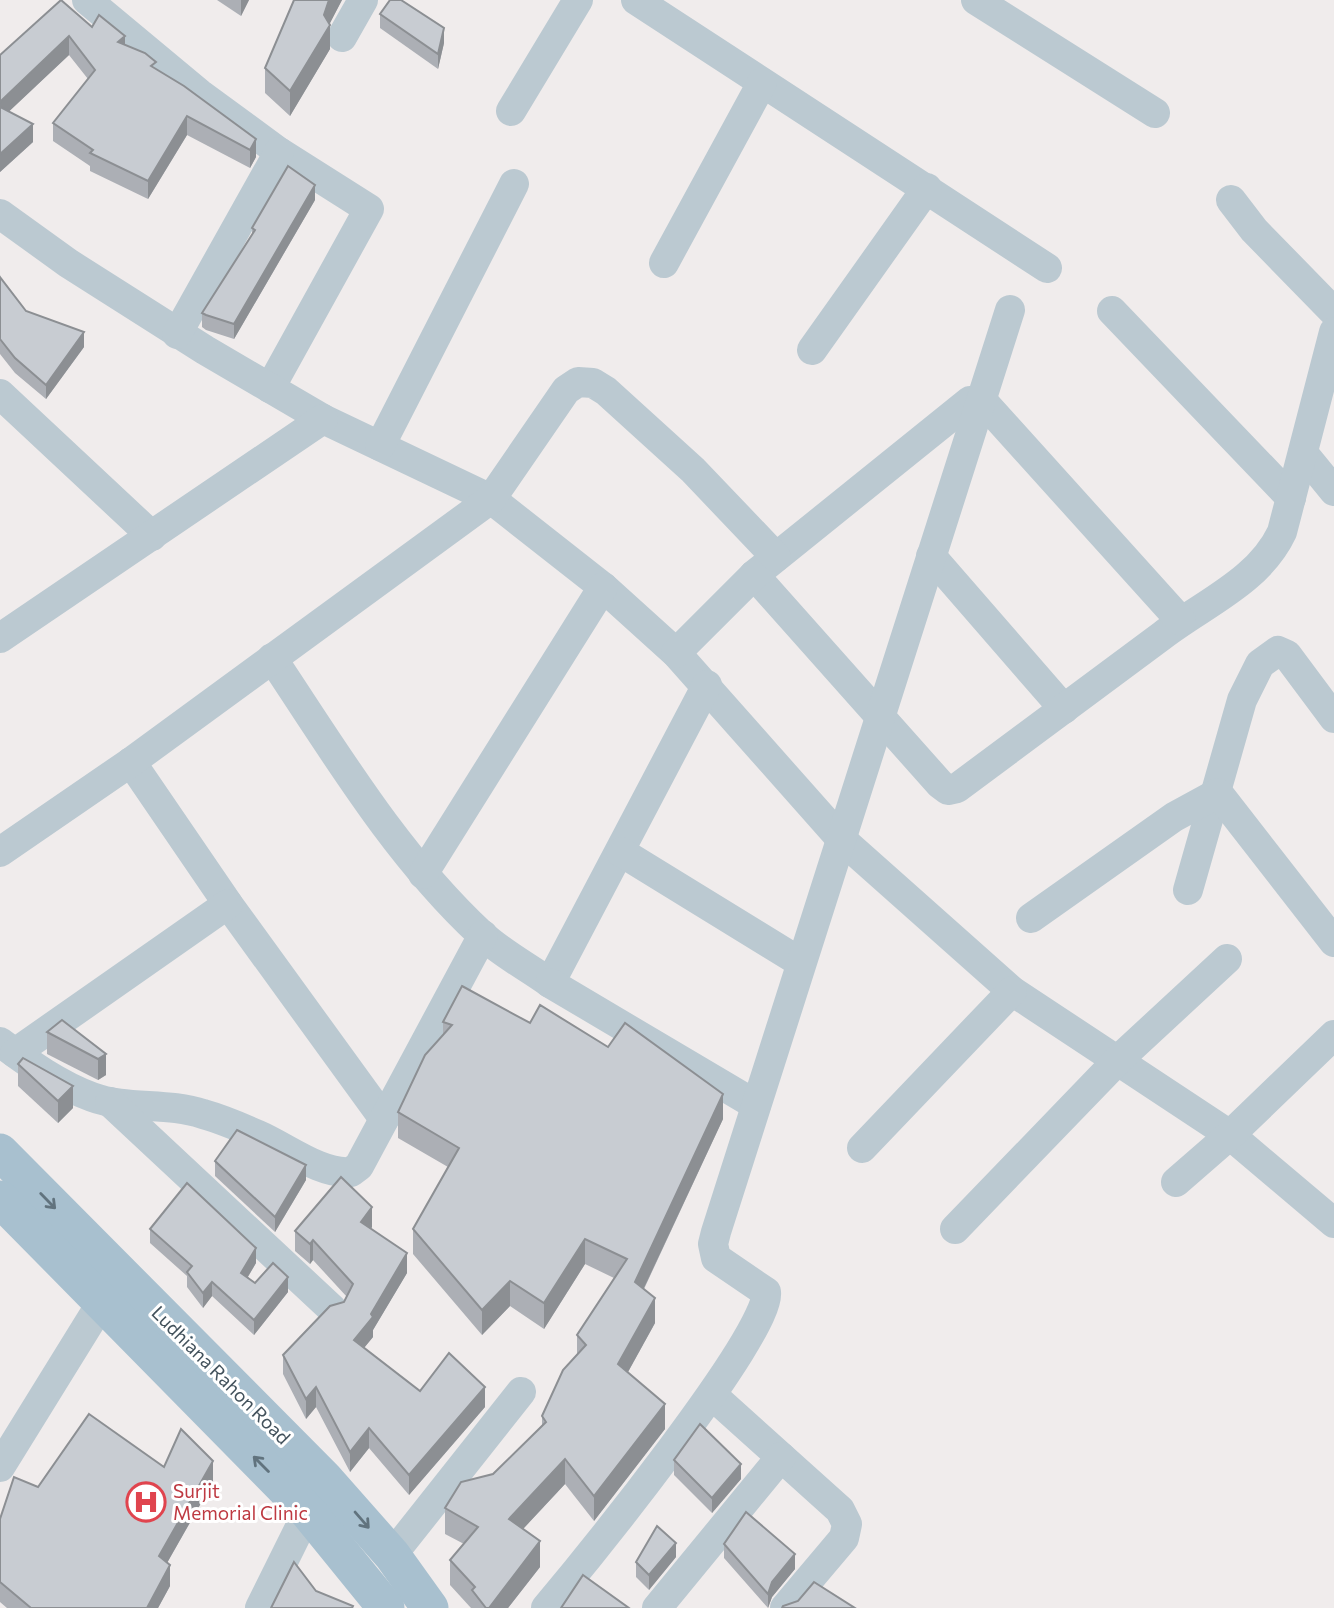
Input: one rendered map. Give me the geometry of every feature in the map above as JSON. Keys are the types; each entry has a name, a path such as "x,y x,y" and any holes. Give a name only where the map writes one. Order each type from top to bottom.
{"main road":[{"name":"Ludhiana Rahon Road","path":"0,1152 111,1289 308,1512 377,1602"},
{"name":"Ludhiana Rahon Road","path":"4,1213 111,1289 324,1478 392,1555 430,1608"}],"street":[{"path":"88,0 200,94 279,152 369,209 270,388"},
{"path":"342,37 363,0"},
{"path":"511,111 578,0"},
{"path":"636,0 1047,268"},
{"path":"976,0 1156,113"},
{"path":"664,263 762,83"},
{"path":"177,334 279,152"},
{"path":"380,446 514,184"},
{"path":"812,350 927,188"},
{"path":"1231,201 1254,230 1334,312"},
{"path":"0,214 177,334 323,419 491,499 603,587 676,653 841,839 1012,991 1119,1059 1230,1135 1334,1223"},
{"path":"546,1608 712,1395 767,1300 766,1292 760,1286 716,1258 713,1244 800,962 1010,310"},
{"path":"1112,311 1291,498"},
{"path":"2,848 131,762 491,499 566,390 578,382 593,383 607,391 693,470 880,715 948,790 957,788 1181,621 1254,572 1272,553 1291,498 1334,332"},
{"path":"0,394 152,536"},
{"path":"676,653 765,566 964,403 979,402 987,406 1181,621"},
{"path":"0,638 323,419"},
{"path":"1303,453 1334,491"},
{"path":"931,556 1064,709"},
{"path":"423,874 603,587"},
{"path":"1188,890 1218,793 1242,700 1260,664 1278,651 1287,654 1334,718"},
{"path":"272,658 378,816 423,874 483,935 550,983 756,1105"},
{"path":"550,983 707,685"},
{"path":"131,762 228,904 384,1119"},
{"path":"1031,918 1174,817 1218,793"},
{"path":"1218,793 1334,942"},
{"path":"621,852 800,962"},
{"path":"228,904 8,1048 51,1077 91,1097 110,1102 167,1106 202,1113 341,1173 351,1172 359,1166 483,935"},
{"path":"955,1230 1119,1059 1227,960"},
{"path":"862,1148 1012,991"},
{"path":"1176,1182 1230,1135 1334,1035"},
{"path":"110,1102 332,1308"},
{"path":"0,1467 111,1289"},
{"path":"392,1555 521,1392"},
{"path":"712,1395 840,1510 847,1524 844,1538 785,1608"},
{"path":"657,1608 781,1457"},
{"path":"260,1608 324,1478"}],"building":[{"path":"61,0 92,27 99,15 125,36 118,42 145,53 156,62 151,66 184,86 256,139 250,150 187,116 148,181 90,153 93,150 53,123 95,70 69,36 0,102 0,55"},
{"path":"294,0 329,0 324,15 330,25 290,91 265,68"},
{"path":"390,0 401,0 444,28 438,54 380,14"},
{"path":"0,107 33,124 0,154"},
{"path":"288,166 315,185 234,324 202,313 255,230 252,228"},
{"path":"0,277 26,311 84,332 46,385 15,358 0,339"},
{"path":"462,986 530,1023 540,1005 608,1047 625,1023 723,1094 635,1282 655,1298 618,1364 665,1404 594,1496 565,1459 509,1519 540,1541 489,1608 486,1608 472,1590 475,1587 450,1560 478,1527 445,1508 461,1482 493,1474 546,1422 542,1416 563,1370 586,1345 577,1335 627,1259 585,1239 544,1303 510,1281 482,1310 413,1229 459,1148 398,1112 425,1055 452,1025 443,1022"},
{"path":"62,1020 106,1054 98,1059 47,1032"},
{"path":"23,1058 73,1086 58,1101 18,1064"},
{"path":"237,1130 306,1165 275,1217 215,1161"},
{"path":"341,1177 372,1207 361,1222 407,1253 371,1314 373,1317 354,1340 420,1391 449,1353 485,1387 409,1475 369,1428 350,1452 316,1387 306,1399 283,1355 330,1306 344,1302 353,1284 313,1240 310,1244 295,1231"},
{"path":"187,1183 256,1248 241,1273 255,1283 273,1263 288,1277 254,1320 212,1282 203,1293 187,1272 192,1266 150,1229"},
{"path":"89,1414 164,1467 181,1429 213,1461 159,1556 170,1565 147,1608 31,1608 0,1582 0,1519 14,1477 38,1487"},
{"path":"700,1424 741,1464 712,1498 674,1460"},
{"path":"746,1512 795,1554 772,1582 768,1594 724,1544"},
{"path":"657,1526 676,1543 649,1575 636,1562"},
{"path":"294,1562 316,1591 353,1606 352,1608 271,1608"},
{"path":"583,1575 629,1608 561,1608"},
{"path":"814,1582 855,1608 782,1608 798,1601"}],"place":[{"name":"Surjit Memorial Clinic","path":"146,1502"}]}
